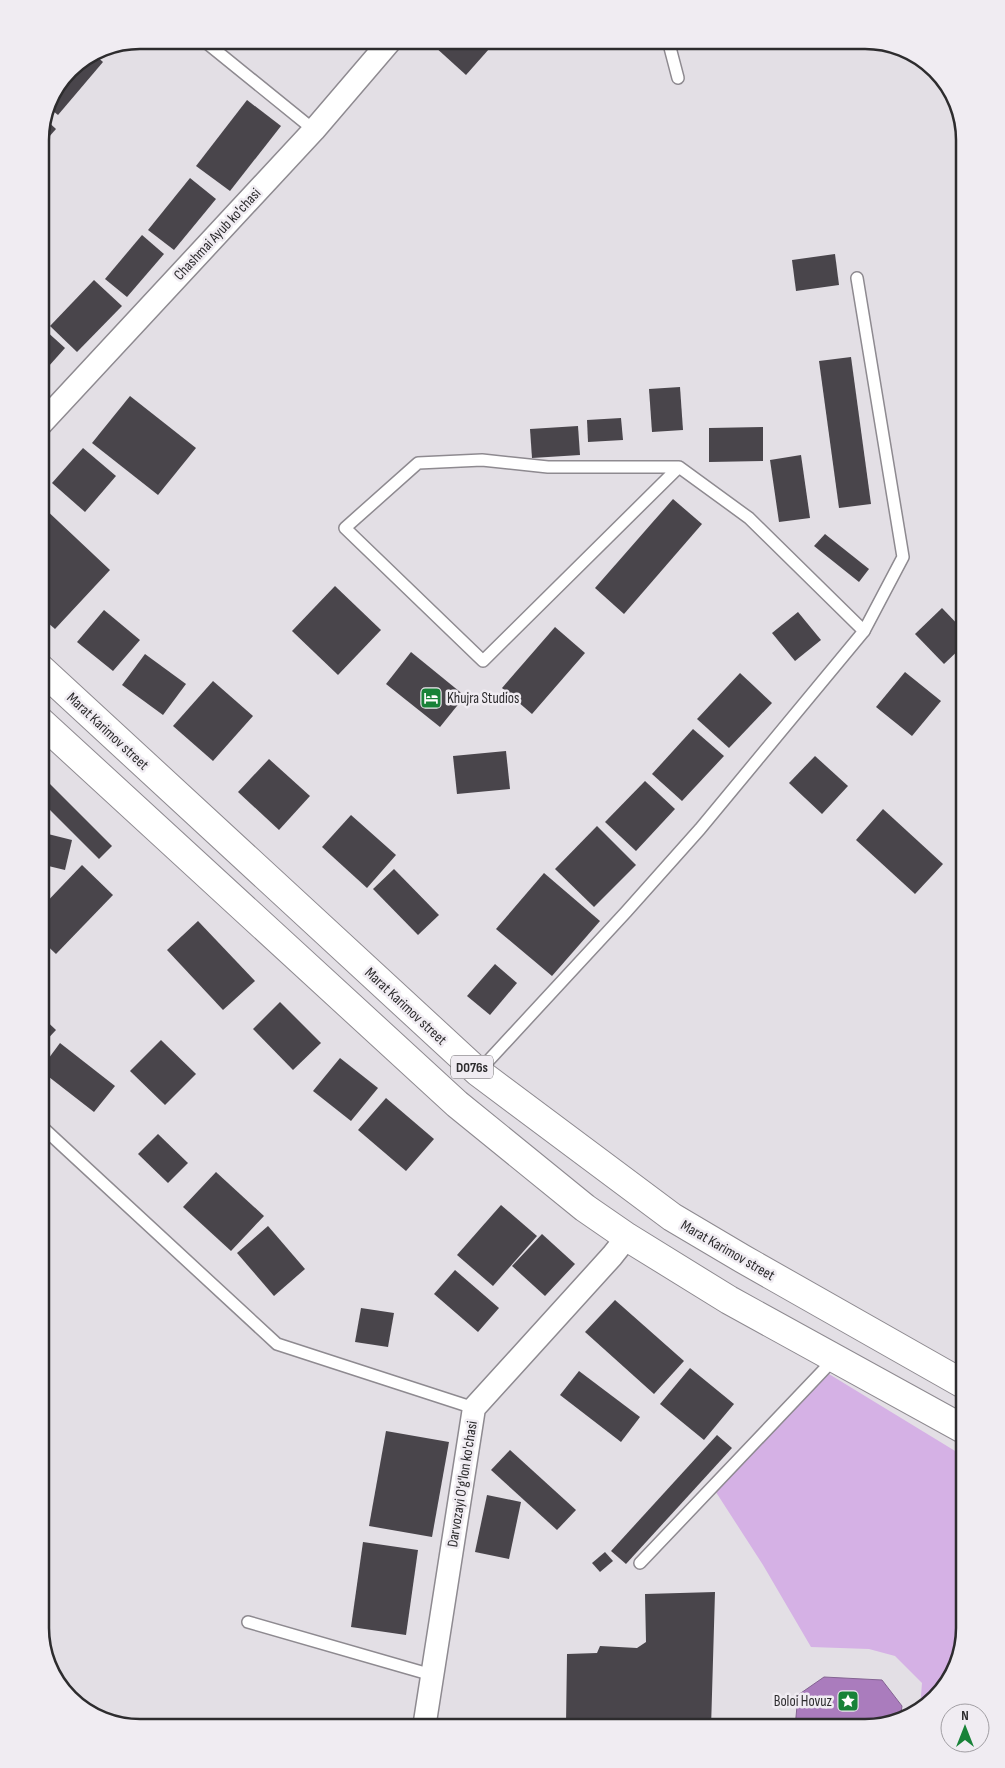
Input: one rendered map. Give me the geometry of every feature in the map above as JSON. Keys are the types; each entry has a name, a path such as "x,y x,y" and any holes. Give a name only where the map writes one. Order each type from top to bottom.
{"main road":[{"name":"Marat Karimov street","path":"49,676 478,1072 672,1217 956,1380"},
{"name":"D076s","path":"49,729 457,1104 585,1208 627,1237 729,1300 956,1425"}],"street":[{"name":"Chashmai Ayub ko'chasi","path":"49,415 314,130 384,49"},
{"name":"Darvozayi O'g'lon ko'chasi","path":"425,1719 474,1408 627,1237"}],"lane":[{"path":"214,49 314,130"},
{"path":"670,49 678,78"},
{"path":"478,1072 700,829 864,631 904,557 858,278"},
{"path":"679,468 483,661 345,528 418,463 482,460 548,467 679,468 749,518 864,631"},
{"path":"49,1134 277,1344 474,1408"},
{"path":"640,1563 835,1358"},
{"path":"248,1622 432,1675"}],"shaded area":[{"path":"824,1371 956,1452 955,1640 947,1669 934,1688 921,1700 922,1683 895,1656 869,1649 811,1647 763,1565 712,1486"},
{"name":"Boloi Hovuz","path":"824,1677 882,1680 902,1706 901,1712 883,1718 796,1719 798,1695"}],"building":[{"path":"437,49 489,49 466,75"},
{"path":"99,58 103,62 58,115 54,111 64,89 75,75"},
{"path":"247,100 281,126 230,191 196,166"},
{"path":"50,123 56,129 49,137"},
{"path":"190,178 216,199 174,250 148,230"},
{"path":"142,235 164,254 127,297 105,279"},
{"path":"835,254 839,285 796,291 792,260"},
{"path":"94,280 122,306 77,352 50,326"},
{"path":"49,334 65,348 49,366"},
{"path":"851,357 871,504 839,508 819,361"},
{"path":"680,387 683,430 652,432 649,389"},
{"path":"130,396 196,448 158,495 92,443"},
{"path":"621,418 623,440 588,442 587,420"},
{"path":"578,426 580,455 532,458 530,429"},
{"path":"763,427 763,461 709,462 709,428"},
{"path":"83,448 116,476 85,512 52,483"},
{"path":"801,455 810,518 779,522 770,460"},
{"path":"673,499 702,524 624,614 595,588"},
{"path":"49,513 110,570 55,629 49,624"},
{"path":"825,534 869,569 859,582 814,546"},
{"path":"335,586 381,630 338,675 292,631"},
{"path":"942,608 956,623 956,653 944,664 915,634"},
{"path":"104,610 140,640 113,671 77,642"},
{"path":"798,612 821,640 795,661 772,633"},
{"path":"555,627 585,653 532,714 502,688"},
{"path":"411,652 465,696 440,727 386,684"},
{"path":"145,654 186,684 163,715 122,685"},
{"path":"905,672 941,701 912,736 876,707"},
{"path":"740,673 772,703 729,748 697,719"},
{"path":"213,681 253,716 213,761 173,726"},
{"path":"693,729 724,756 682,801 652,774"},
{"path":"506,751 510,789 457,794 453,756"},
{"path":"815,756 848,786 822,814 789,783"},
{"path":"269,759 310,796 279,830 238,792"},
{"path":"645,781 675,809 636,851 605,822"},
{"path":"49,783 112,846 99,859 49,809"},
{"path":"883,809 943,864 915,894 856,840"},
{"path":"351,815 396,855 367,888 322,847"},
{"path":"597,826 636,865 594,907 555,869"},
{"path":"49,834 72,840 65,870 49,866"},
{"path":"82,865 113,895 56,954 49,947 49,900"},
{"path":"394,869 439,915 418,935 373,889"},
{"path":"544,873 600,921 552,976 496,929"},
{"path":"198,921 255,981 223,1010 167,950"},
{"path":"495,964 517,983 490,1015 467,996"},
{"path":"280,1002 321,1043 293,1070 253,1029"},
{"path":"49,1023 56,1030 49,1037"},
{"path":"161,1040 196,1074 165,1105 130,1071"},
{"path":"60,1043 115,1086 94,1112 49,1077 49,1058"},
{"path":"340,1058 378,1088 351,1121 313,1091"},
{"path":"386,1098 434,1139 406,1171 358,1130"},
{"path":"158,1134 188,1163 168,1183 138,1154"},
{"path":"216,1172 264,1216 231,1251 183,1207"},
{"path":"501,1205 537,1236 493,1286 457,1255"},
{"path":"268,1226 305,1269 274,1296 237,1253"},
{"path":"542,1234 575,1264 545,1296 512,1266"},
{"path":"455,1270 499,1308 478,1332 434,1294"},
{"path":"615,1300 684,1361 654,1394 585,1332"},
{"path":"361,1308 394,1313 388,1347 355,1342"},
{"path":"690,1368 734,1404 704,1440 660,1404"},
{"path":"579,1371 640,1417 621,1442 560,1395"},
{"path":"386,1431 449,1442 432,1537 369,1526"},
{"path":"717,1435 732,1448 626,1564 611,1551"},
{"path":"510,1450 576,1510 557,1530 491,1470"},
{"path":"487,1495 521,1502 509,1559 475,1552"},
{"path":"363,1542 418,1550 406,1635 351,1627"},
{"path":"605,1552 613,1561 600,1572 592,1563"},
{"path":"715,1592 711,1719 566,1719 567,1654 597,1653 600,1646 637,1648 646,1642 645,1594"}],"place":[{"name":"Khujra Studios","path":"431,698"},
{"name":"Boloi Hovuz","path":"848,1701"}]}
